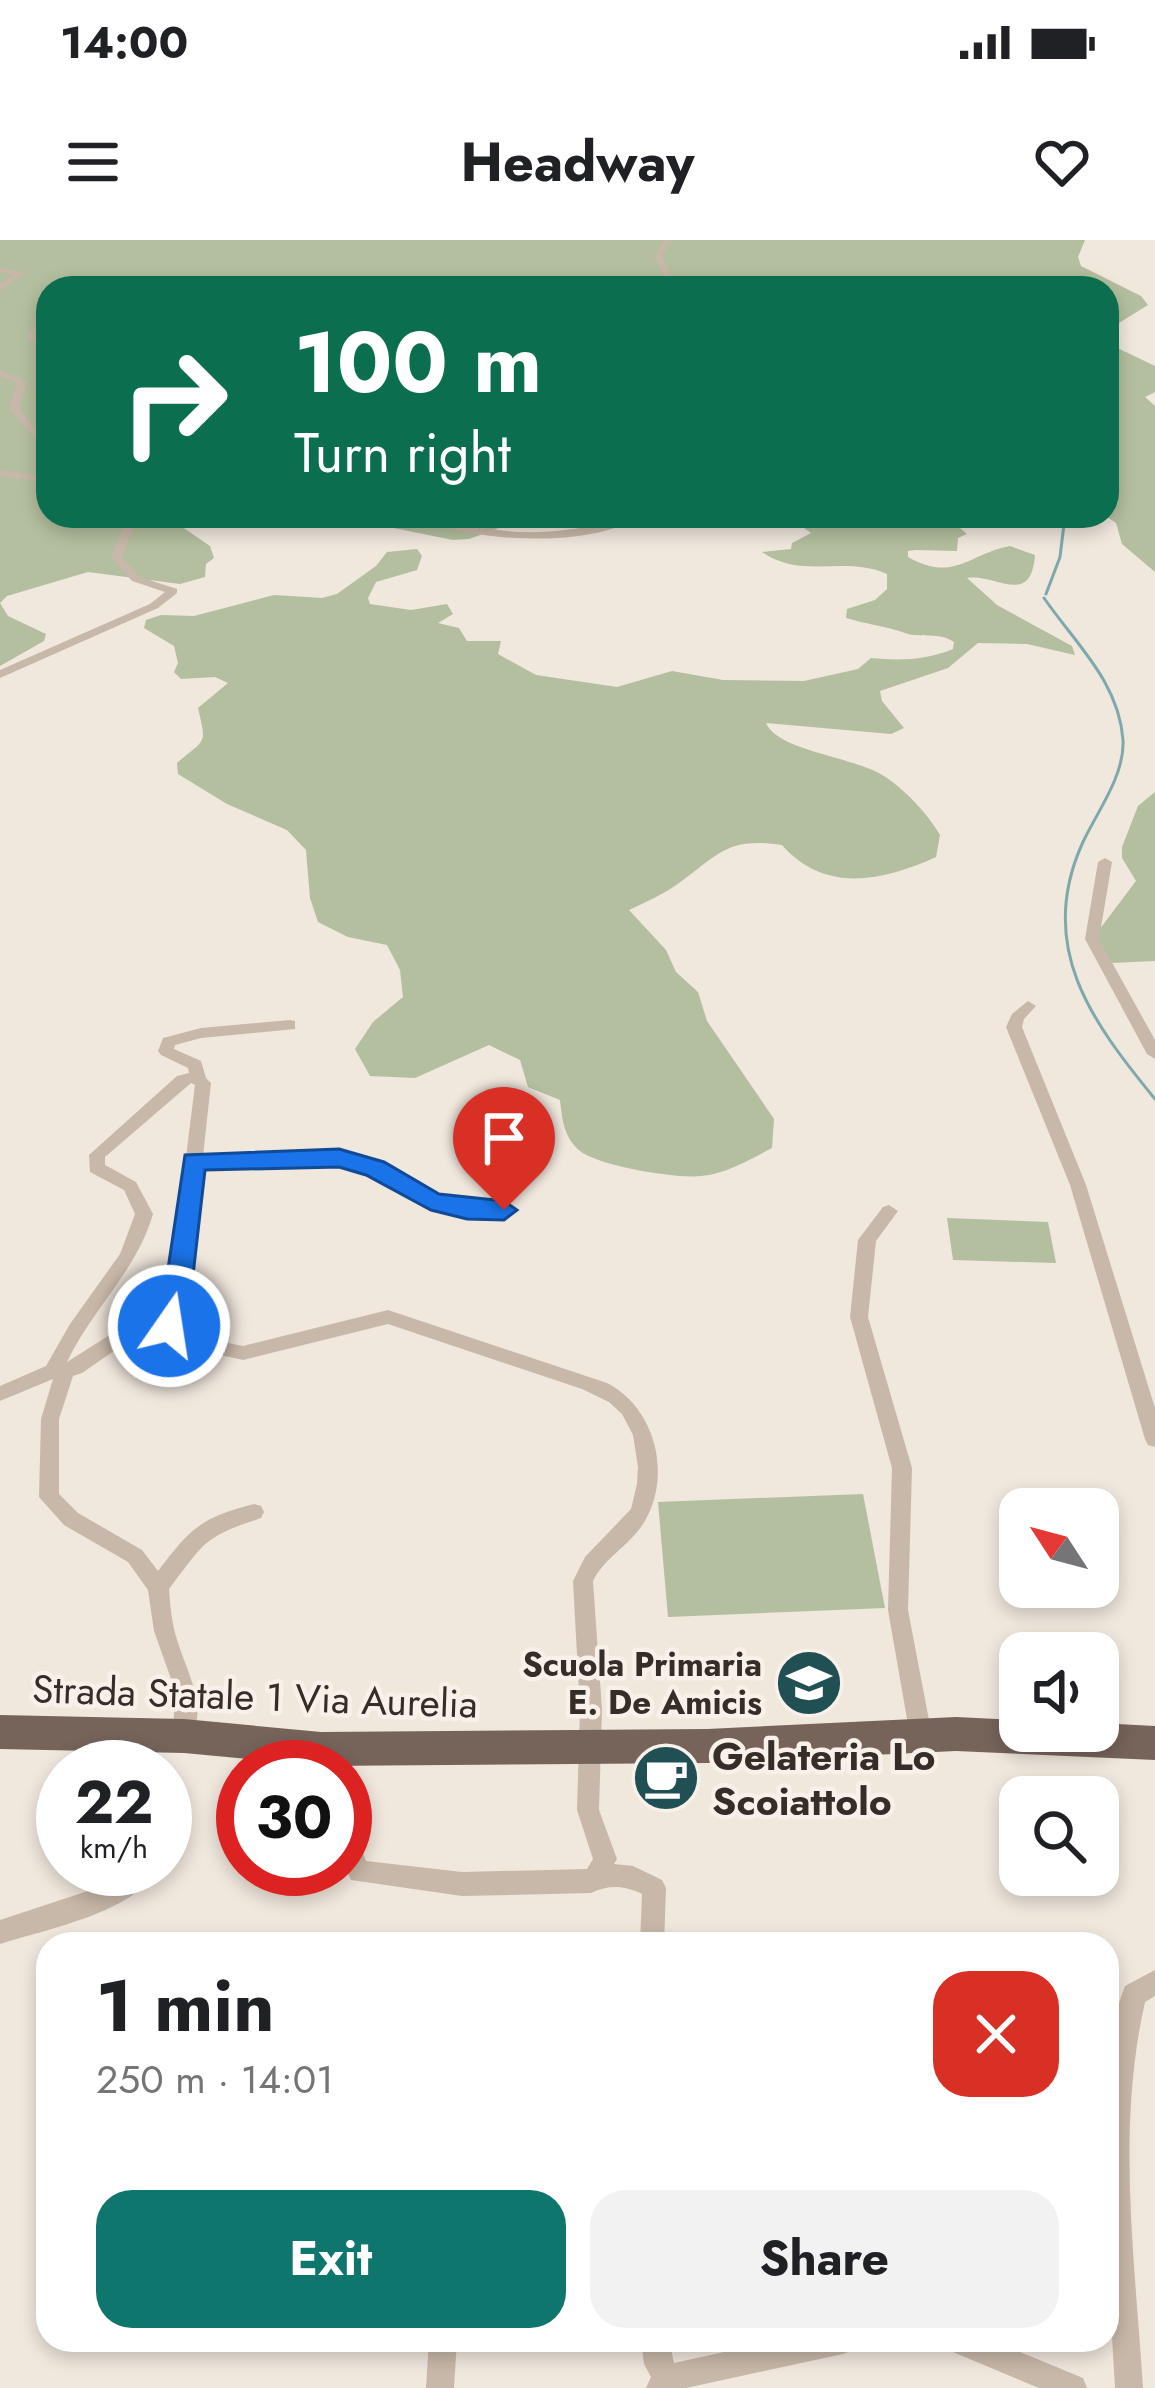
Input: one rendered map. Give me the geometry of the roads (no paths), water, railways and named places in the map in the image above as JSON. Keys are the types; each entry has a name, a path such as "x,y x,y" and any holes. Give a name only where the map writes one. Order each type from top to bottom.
{"main road":[{"name":"Strada Statale 1 Via Aurelia","path":"0,1732 216,1741"},
{"name":"Strada Statale 1 Via Aurelia","path":"372,1757 921,1736 1155,1743"}],"street":[{"path":"668,240 658,256 668,276"},
{"path":"0,270 20,274 0,289"},
{"path":"0,373 22,382 14,410 36,435"},
{"path":"0,473 36,478"},
{"path":"0,674 154,606 173,591 136,579 116,557 128,528"},
{"path":"470,528 514,538 596,528"},
{"path":"1105,862 1092,939 1155,1054"},
{"path":"1028,1006 1014,1027 1078,1185 1155,1439"},
{"path":"0,1394 59,1371 111,1341 169,1326 175,1319 203,1088 195,1065 166,1051 168,1042 201,1033 290,1025"},
{"path":"184,1736 186,1690 164,1631 158,1587 135,1556 71,1520 50,1497 50,1419 59,1371 76,1323 130,1260 141,1231 140,1198 130,1186 96,1168 97,1155 167,1089 183,1079 199,1078"},
{"path":"194,1162 339,1158 375,1168 431,1201 467,1210 504,1210"},
{"path":"889,1210 867,1240 859,1317 902,1468 898,1610 921,1736"},
{"path":"212,1347 243,1353 388,1317 427,1326 589,1384 630,1411 646,1458 640,1512 601,1550 583,1581 591,1748 588,1810 604,1858 599,1874 592,1881 462,1884 372,1874"},
{"path":"158,1587 186,1543 204,1529 254,1512"},
{"path":"599,1874 633,1878 654,1888 652,1932"},
{"path":"0,1932 110,1896"},
{"path":"1119,2092 1121,2039 1134,1995 1155,1982"},
{"path":"1119,2186 1129,2388"},
{"path":"440,2388 442,2352"},
{"path":"656,2352 664,2383 793,2352"},
{"path":"987,2352 1073,2388"}],"waterway":[{"path":"1046,594 1060,557 1064,528"},
{"path":"1044,598 1104,681 1123,740 1115,780 1083,842 1070,880 1065,915 1068,949 1092,1011 1155,1099"}],"place":[{"name":"Scuola Primaria E. De Amicis","path":"809,1683"},
{"name":"Gelateria Lo Scoiattolo","path":"666,1778"}]}
